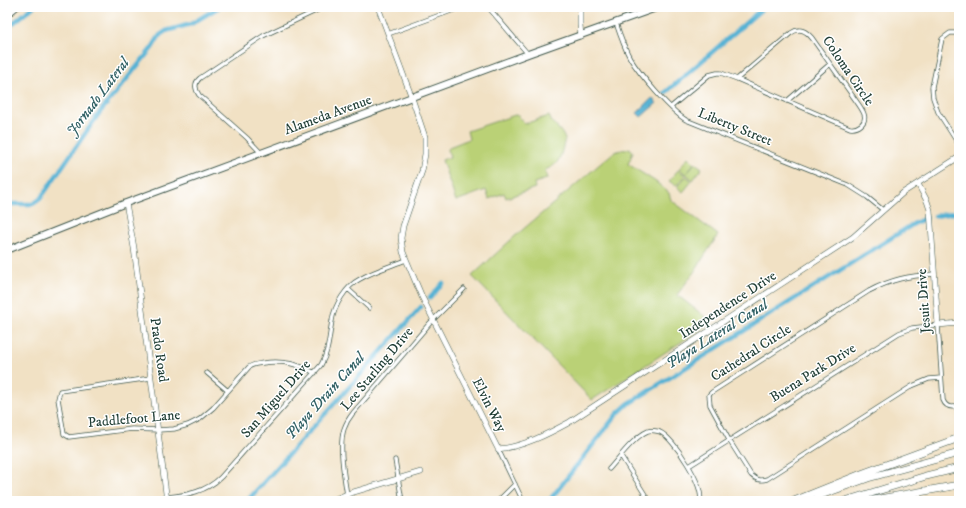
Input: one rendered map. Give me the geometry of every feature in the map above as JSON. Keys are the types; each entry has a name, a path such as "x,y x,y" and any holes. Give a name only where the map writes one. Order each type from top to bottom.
{"highway":[{"path":"794,501 864,472 959,438"},
{"path":"802,501 875,476 959,453"},
{"path":"845,501 926,476 959,468"},
{"path":"868,501 959,485"}],"main road":[{"name":"Alameda Avenue","path":"7,250 126,203 659,7"}],"street":[{"path":"7,16 18,7"},
{"path":"261,153 247,138 199,95 196,90 196,83 210,70 263,36 324,7"},
{"name":"Elvin Way","path":"378,7 412,98 423,130 425,142 425,154 422,171 403,226 402,244 406,260 422,297 523,501"},
{"path":"388,34 462,7"},
{"path":"488,7 528,54"},
{"path":"580,7 581,36"},
{"name":"Liberty Street","path":"616,23 632,61 671,108 680,116 686,120 848,185 867,197 883,210"},
{"name":"Coloma Circle","path":"671,108 713,74 721,73 850,128 859,126 865,118 864,113 830,64 808,33 803,30 791,32 737,79"},
{"path":"959,33 950,33 942,38 932,87 934,104 959,145"},
{"path":"787,101 830,64"},
{"name":"Independence Drive","path":"498,449 535,439 568,424 853,237 904,192 959,157"},
{"name":"Jesuit Drive","path":"918,184 930,210 944,403 949,407 959,406"},
{"name":"Prado Road","path":"126,203 134,248 167,499"},
{"name":"San Miguel Drive","path":"167,499 191,494 216,482 315,373 326,354 330,341 332,320 336,305 348,289 359,279 406,260"},
{"name":"Cathedral Circle","path":"934,274 905,277 891,281 868,291 712,392 709,399 710,405 729,440 751,475 756,479 761,480 767,479 912,386 930,379 941,378"},
{"path":"348,289 369,308"},
{"name":"Lee Starling Drive","path":"348,501 342,446 344,430 352,412 434,320 464,289"},
{"name":"Buena Park Drive","path":"689,466 899,333 912,328 959,323"},
{"name":"Paddlefoot Lane","path":"150,378 62,390 59,393 58,399 62,430 64,434 69,437 132,429 158,430 180,428 200,419 213,408 249,367 255,364 276,362 292,363 315,373"},
{"path":"207,374 228,391"},
{"path":"609,469 632,443 649,431 660,431 668,437 689,466 700,489 700,501"},
{"path":"621,456 649,501"},
{"path":"395,460 402,501"},
{"path":"331,501 347,494 421,472"},
{"path":"498,501 515,484"}],"green space":[{"path":"518,114 524,124 549,116 565,138 559,160 550,168 545,170 547,179 534,183 535,188 506,198 504,193 489,199 486,190 456,201 442,160 450,157 448,150 449,147 469,139 467,131"},
{"path":"630,148 633,152 628,164 656,182 669,193 671,200 718,235 677,295 712,322 592,400 472,276 514,237 614,152"},
{"path":"688,157 694,163 686,174 679,169"},
{"path":"695,163 702,168 693,180 686,174"},
{"path":"678,170 685,175 676,186 669,181"},
{"path":"686,176 692,181 683,192 677,187"}],"water":[{"path":"652,98 657,103 641,117 637,113"}],"waterway":[{"path":"7,28 33,7"},
{"name":"Jornado Lateral","path":"7,204 33,204 40,199 100,112 152,48 160,35 166,31 191,24 219,7"},
{"name":"Playa Drain Canal","path":"665,93 764,7"},
{"name":"Playa Lateral Canal","path":"935,216 959,212"},
{"name":"Playa Lateral Canal","path":"549,501 617,414 628,404 915,223 926,218"},
{"name":"Playa Drain Canal","path":"430,298 443,283"},
{"name":"Playa Drain Canal","path":"247,501 421,307"}]}
